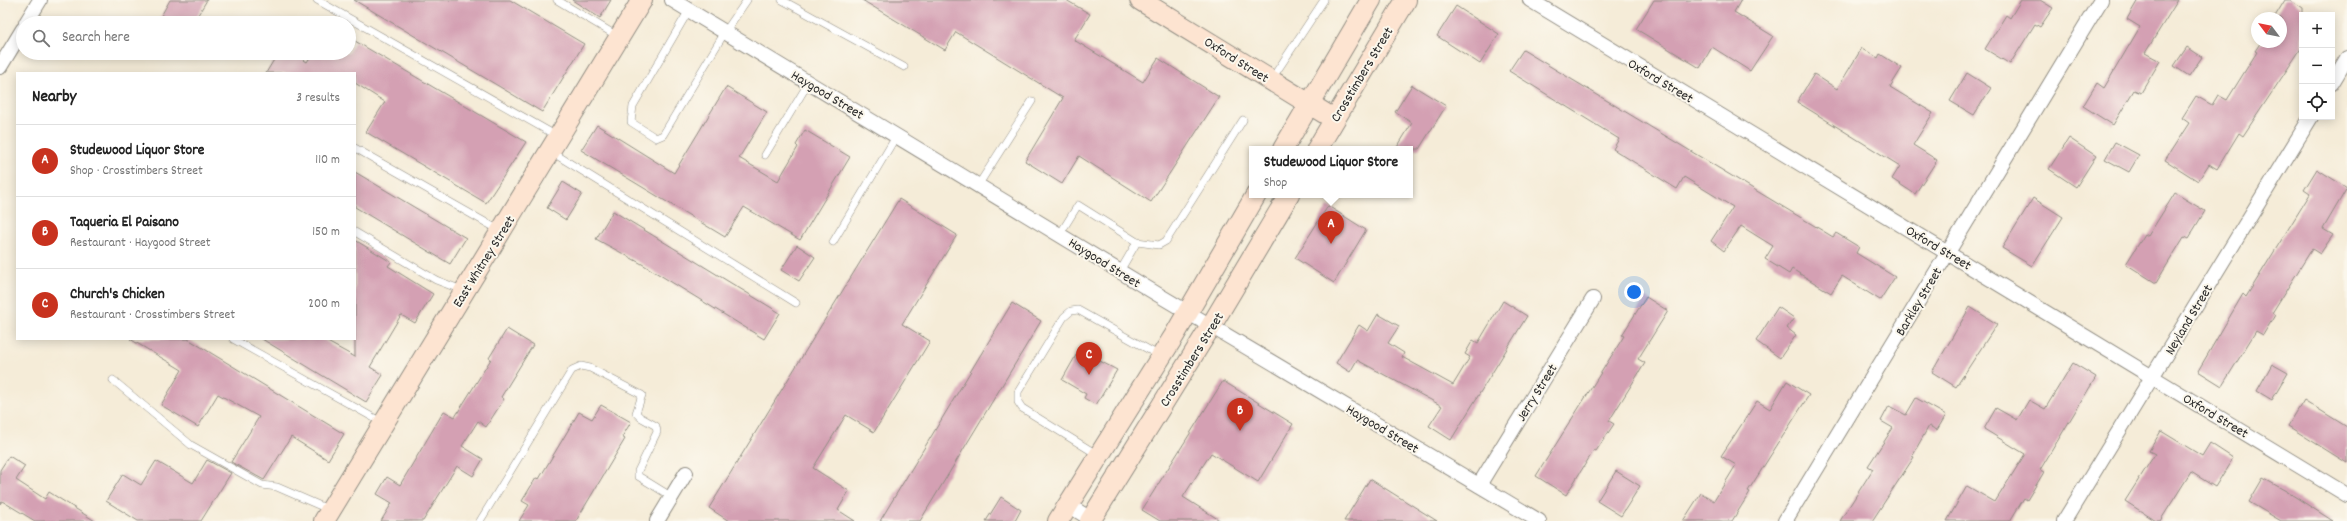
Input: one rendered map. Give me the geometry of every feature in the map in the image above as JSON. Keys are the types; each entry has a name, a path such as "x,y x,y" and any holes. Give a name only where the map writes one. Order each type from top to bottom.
{"main road":[{"name":"East Whitney Street","path":"327,515 642,0"},
{"name":"Oxford Street","path":"1140,0 1334,119"},
{"name":"Crosstimbers Street","path":"1285,146 1371,0"},
{"name":"Crosstimbers Street","path":"1318,146 1406,0"},
{"name":"Crosstimbers Street","path":"1063,513 1160,357 1254,198"},
{"name":"Crosstimbers Street","path":"1092,520 1212,326 1287,198"}],"street":[{"path":"30,16 40,0"},
{"name":"Haygood Street","path":"672,0 979,184 1187,312 1539,521"},
{"name":"Oxford Street","path":"1530,0 2347,495"},
{"name":"Barkley Street","path":"1785,521 2101,0"},
{"path":"0,67 16,41"},
{"path":"2335,78 2347,58"},
{"name":"Neyland Street","path":"2064,521 2309,120"},
{"name":"Jerry Street","path":"1479,485 1592,299"},
{"path":"657,521 686,473"},
{"path":"1063,513 1092,520"}],"lane":[{"path":"318,0 344,16"},
{"path":"557,0 619,37"},
{"path":"690,10 633,106 630,118 631,122 656,138 663,135 725,32 747,0"},
{"path":"782,0 904,67"},
{"path":"1271,80 1324,0"},
{"path":"356,23 555,144 796,303"},
{"path":"765,155 809,82"},
{"path":"979,184 1032,101"},
{"path":"1060,234 1078,205 1137,242 1159,245 1166,241 1243,120"},
{"path":"833,242 898,135"},
{"path":"356,149 501,231"},
{"path":"356,233 436,280 464,291"},
{"path":"1120,271 1137,242"},
{"path":"1099,455 1022,408 1018,402 1018,392 1064,317 1070,311 1078,310 1160,357"},
{"path":"236,340 383,424"},
{"path":"480,521 572,370 581,366 590,368 642,395 636,413 656,426 657,432 638,471 638,476 672,497"},
{"path":"114,380 191,445 262,485 277,487 327,515"}],"building":[{"path":"170,0 207,0 197,16 161,16"},
{"path":"354,0 510,0 584,44 542,112"},
{"path":"572,0 611,0 600,18"},
{"path":"862,0 1066,0 1090,14 1074,40 1143,82 1158,58 1219,97 1151,202 1079,156 1062,184 1025,161 1063,98 956,32 945,50"},
{"path":"1654,0 1741,0 1734,12 1773,36 1750,71 1712,47 1700,68 1636,29"},
{"path":"2021,0 2040,0 2053,8 2040,27 2035,24 2010,64 1985,49 2006,15 2010,18"},
{"path":"2138,0 2178,0 2145,53 2160,61 2141,93 2134,90 2113,125 2083,106 2097,83 2104,88 2140,27 2127,19"},
{"path":"2285,0 2290,0 2302,8 2302,12 2299,12 2299,52 2243,136 2239,133 2217,169 2209,164 2198,181 2165,160 2189,123 2182,118 2196,96 2212,105 2218,95 2227,100 2257,52 2255,51 2257,48 2287,48 2287,12 2278,12"},
{"path":"1456,6 1499,34 1480,64 1437,36"},
{"path":"356,42 526,142 486,203 366,132 385,102 356,84 356,72 267,72 274,60 304,60 307,62 308,60 356,60"},
{"path":"2187,47 2202,57 2189,76 2174,66"},
{"path":"1862,48 1878,58 1880,54 1902,68 1890,87 1933,113 1913,145 1937,160 1915,194 1892,179 1900,166 1797,102 1814,74 1837,89"},
{"path":"1523,50 1833,237 1836,233 1859,247 1856,253 1895,277 1880,300 1842,276 1831,293 1792,269 1789,274 1765,259 1773,246 1741,226 1724,251 1711,241 1733,207 1684,177 1677,189 1613,149 1619,139 1509,71"},
{"path":"1967,73 1991,88 1974,115 1950,101"},
{"path":"1412,85 1446,106 1419,149 1413,149 1413,146 1398,146 1412,123 1395,112"},
{"path":"726,87 767,112 739,158 778,181 798,147 796,145 805,130 850,157 800,240 744,207 725,237 581,150 597,125 674,173"},
{"path":"2069,138 2096,156 2076,187 2049,169"},
{"path":"2115,142 2139,155 2129,172 2105,159"},
{"path":"2317,169 2347,188 2323,229 2333,235 2320,254 2312,249 2272,313 2275,315 2263,335 2256,331 2222,386 2198,371 2243,294 2246,297 2310,194 2304,190"},
{"path":"356,173 466,238 450,264 356,208"},
{"path":"563,182 582,194 566,220 547,208"},
{"path":"2175,193 2205,211 2188,239 2184,237 2156,283 2126,264 2145,234 2148,236"},
{"path":"2033,198 2063,217 2032,266 2002,248"},
{"path":"899,199 957,235 902,324 930,341 874,432 846,415 813,468 849,491 838,510 855,521 729,521 709,508"},
{"path":"1328,206 1366,230 1334,283 1295,258"},
{"path":"613,211 780,313 764,339 642,264 596,239"},
{"path":"356,241 391,262 388,266 433,294 415,323 401,315 370,367 383,375 366,402 264,340 324,340 355,357"},
{"path":"797,245 815,257 799,281 781,270"},
{"path":"1646,297 1668,311 1638,359 1645,363 1609,421 1614,424 1596,451 1594,450 1566,495 1536,476 1624,336 1622,335"},
{"path":"1503,301 1527,316 1451,440 1429,426 1442,406 1357,360 1350,372 1336,363 1359,325 1368,331 1378,314 1399,326 1388,343 1404,353 1402,357 1453,385 1470,357 1465,354 1473,340 1478,343"},
{"path":"1012,303 1041,321 920,521 880,521"},
{"path":"1778,307 1794,318 1787,328 1796,335 1780,358 1756,341"},
{"path":"1970,307 1997,324 1956,387 1932,372"},
{"path":"507,329 533,345 501,397 504,399 486,427 478,421 462,446 483,459 473,476 457,466 423,521 381,521 392,503 377,494 387,477 400,485 444,411 455,417 491,359 489,358"},
{"path":"132,340 190,340 344,434 328,460 291,437 264,480 231,462 259,417 218,394 198,427 161,405 182,370"},
{"path":"1079,350 1117,370 1096,405 1084,398 1086,394 1062,380"},
{"path":"2073,363 2096,377 2040,470 2044,472 2027,500 2024,498 2010,521 1947,521 1967,486 1995,502 2025,454 1984,429 1996,408 2017,420 2029,400 2045,409"},
{"path":"2272,364 2288,373 2272,400 2257,391"},
{"path":"1223,381 1293,424 1258,482 1211,453 1183,497 1221,521 1160,521 1142,510"},
{"path":"1787,381 1809,395 1748,491 1750,492 1732,521 1683,521 1701,493 1714,501 1736,465 1721,456 1757,401 1770,409"},
{"path":"1916,398 1946,415 1937,430 1929,426 1912,456 1914,457 1872,521 1840,521 1873,469 1868,466 1893,428 1881,421 1889,406 1906,415"},
{"path":"2304,400 2347,427 2347,463 2288,426"},
{"path":"601,405 631,422 622,437 625,439 576,521 519,521 529,505 522,501 536,478 539,479 579,412 592,419"},
{"path":"2161,431 2202,456 2210,443 2233,458 2215,487 2191,472 2160,521 2156,521 2125,501 2155,454 2149,451"},
{"path":"9,456 25,466 16,480 45,499 49,492 95,521 35,521 2,501 0,504 0,470"},
{"path":"207,460 231,473 201,521 138,521 106,501 123,474 141,485 156,461 193,483"},
{"path":"1616,471 1640,486 1621,516 1597,501"},
{"path":"2263,478 2333,521 2281,521 2249,502"},
{"path":"1370,479 1437,521 1344,521"},
{"path":"1001,497 1021,510 1015,521 986,521"}],"place":[{"name":"Studewood Liquor Store","path":"1331,244"},
{"name":"Church's Chicken","path":"1089,375"},
{"name":"Taqueria El Paisano","path":"1240,431"}]}
